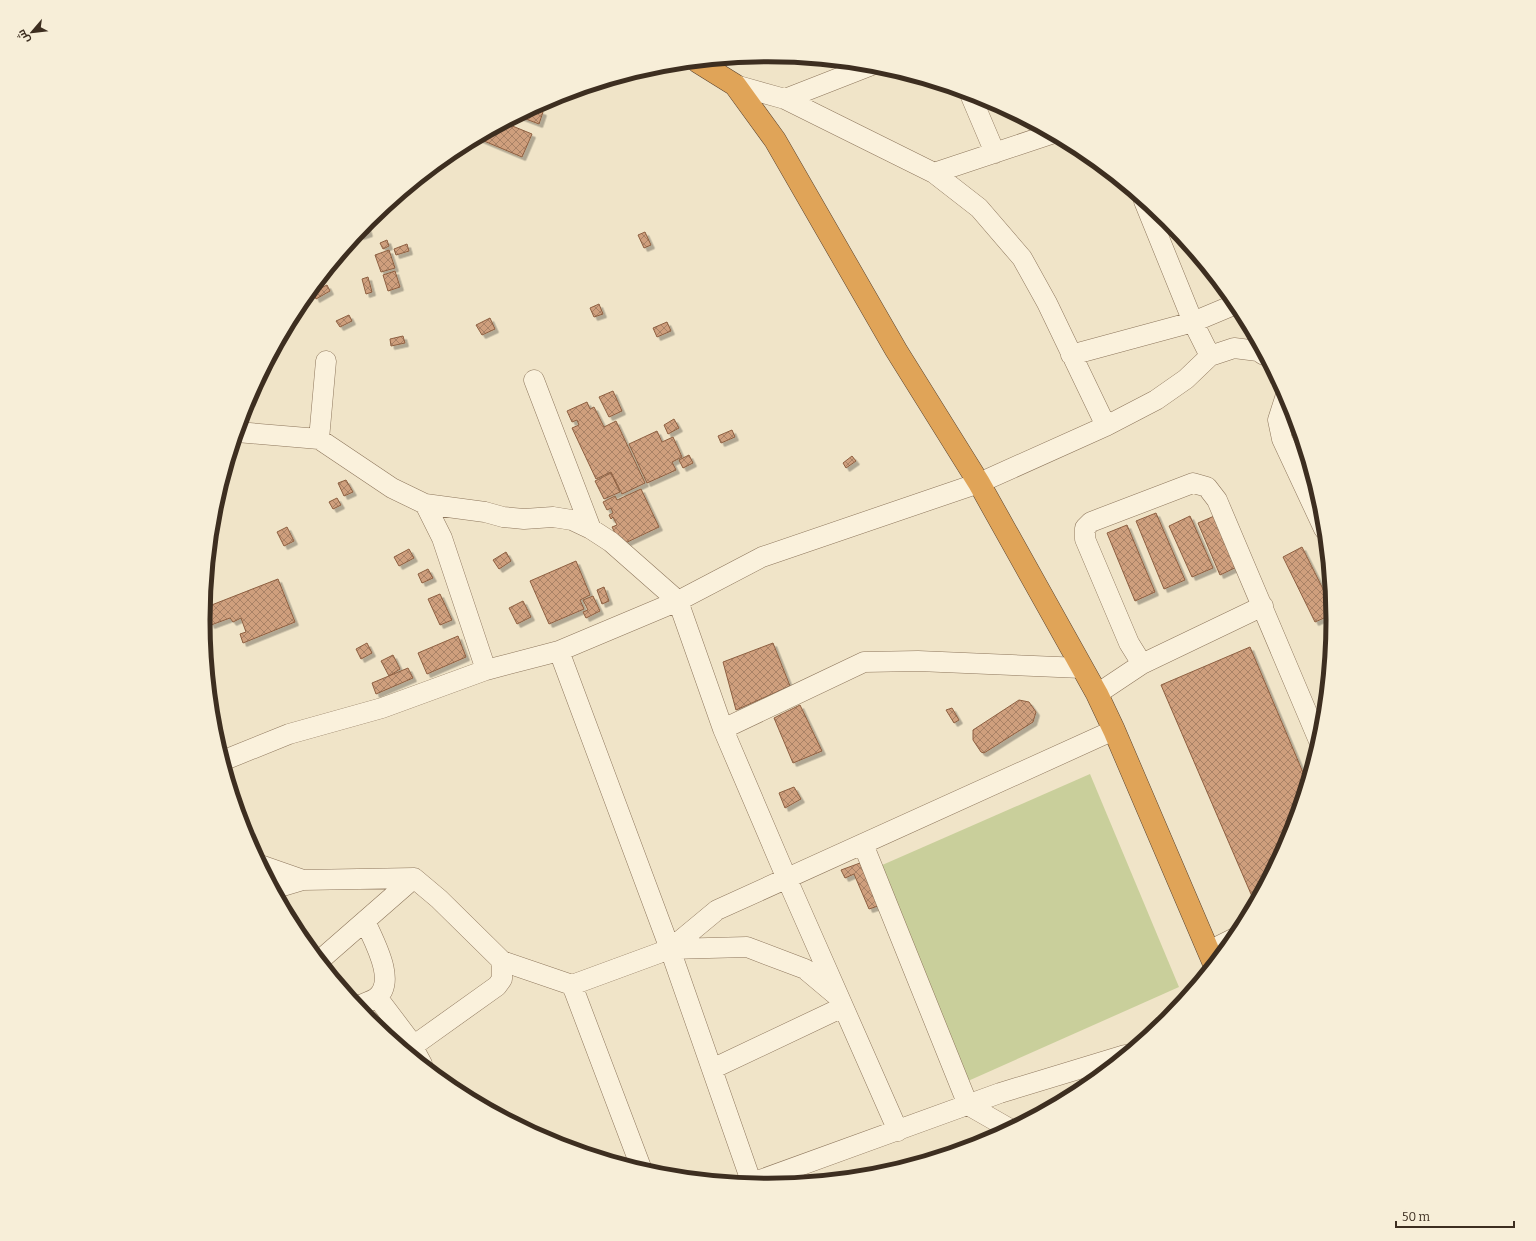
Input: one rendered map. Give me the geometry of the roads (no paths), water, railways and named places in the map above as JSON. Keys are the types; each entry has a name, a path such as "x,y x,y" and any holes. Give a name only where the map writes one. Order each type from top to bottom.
{"highway":[{"path":"705,66 735,84 775,140 896,350 979,483 1097,694 1114,730 1211,957"}],"street":[{"path":"785,99 859,70"},
{"path":"735,84 785,99 934,173 979,208 1022,258 1047,303 1106,426"},
{"path":"973,102 995,153"},
{"path":"934,173 1045,136"},
{"path":"1149,213 1193,322 1210,356"},
{"path":"1071,355 1193,322 1230,307"},
{"path":"227,759 289,734 382,708 486,670 559,651 678,600 762,557 979,483 1106,426 1156,400 1186,379 1210,356 1234,348 1258,352"},
{"path":"319,439 326,361"},
{"path":"534,380 591,529"},
{"path":"1283,405 1278,420 1282,439 1316,512"},
{"path":"242,432 319,439 392,488 425,504 485,512 503,517 524,519 553,517 572,520 591,529 611,542 678,600 723,729 898,1131"},
{"path":"1142,664 1129,643 1085,539 1085,528 1091,522 1193,483 1207,487 1217,500 1317,726"},
{"path":"425,504 442,538 486,670"},
{"path":"1097,694 1142,664 1263,606"},
{"path":"559,651 670,949 749,1178"},
{"path":"723,729 864,662 918,661 1082,668"},
{"path":"670,949 717,910 1114,730"},
{"path":"863,844 968,1105 1004,1126"},
{"path":"267,867 303,880"},
{"path":"277,888 303,880 414,878 439,899 502,961 572,985 670,949 747,947 805,969 841,1002"},
{"path":"323,957 414,878"},
{"path":"362,1003 377,997 384,988 386,978 383,965 365,921"},
{"path":"413,1046 497,986 502,979 502,961"},
{"path":"572,985 640,1164"},
{"path":"377,997 413,1046 418,1055"},
{"path":"712,1069 841,1002"},
{"path":"765,1179 1000,1093 1115,1058"}]}
